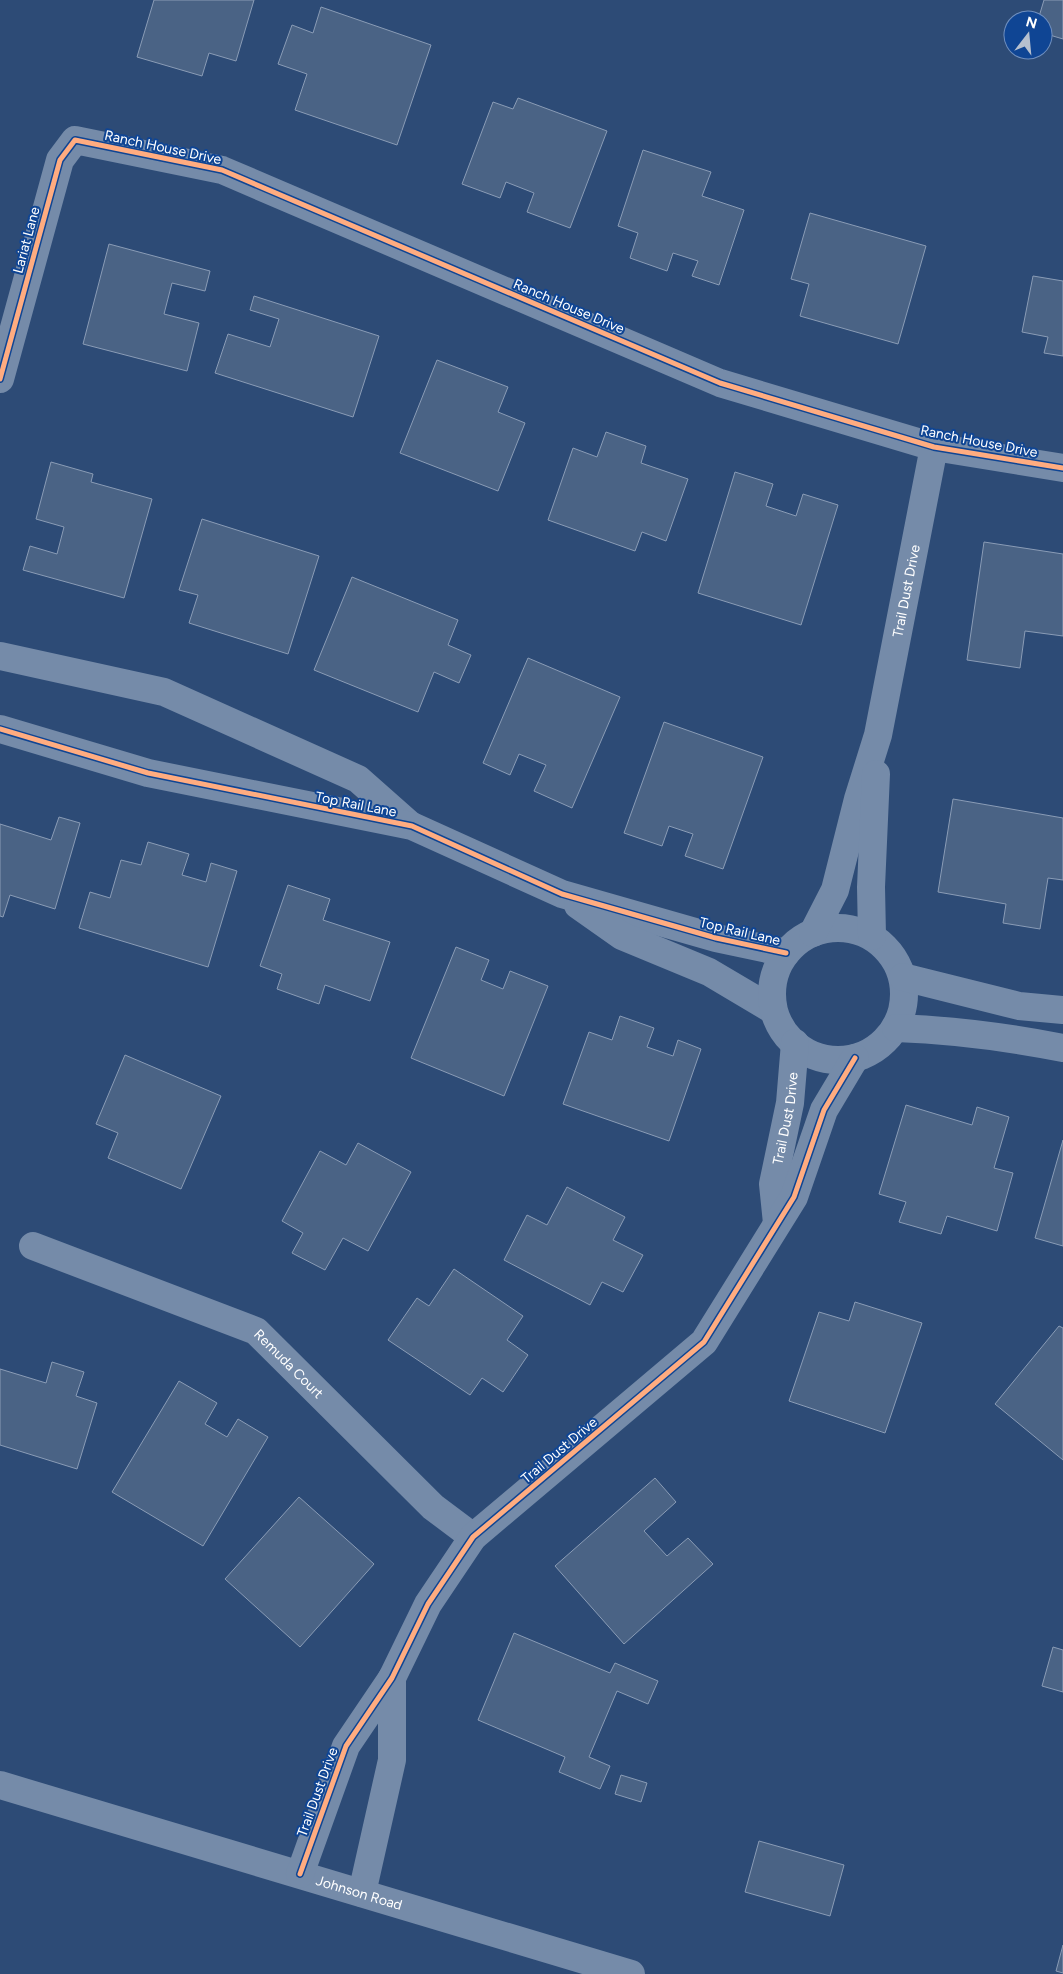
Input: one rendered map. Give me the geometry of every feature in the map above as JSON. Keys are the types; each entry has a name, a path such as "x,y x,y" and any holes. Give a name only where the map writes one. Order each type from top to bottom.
{"street":[{"name":"Lariat Lane","path":"0,379 60,160 75,140"},
{"name":"Ranch House Drive","path":"75,140 222,170 720,383 934,447 1063,468"},
{"name":"Trail Dust Drive","path":"813,933 835,890 858,799 878,735 934,447"},
{"name":"Top Rail Lane","path":"0,656 164,692 358,779 412,826"},
{"name":"Top Rail Lane","path":"0,729 148,773 412,826 562,894 716,938 786,953"},
{"name":"Trail Dust Drive","path":"872,936 878,735"},
{"name":"Top Rail Lane","path":"562,894 622,936 708,972 773,1010"},
{"path":"847,927 872,936 892,953 903,977 904,1003 896,1028 878,1047 855,1058 828,1060 804,1051 784,1034 773,1010 771,984 780,959 798,940 821,929 847,927"},
{"path":"903,977 1019,1006 1063,1010"},
{"path":"896,1028 1006,1037 1063,1048"},
{"name":"Trail Dust Drive","path":"777,1223 772,1184 790,1103 794,1043"},
{"name":"Trail Dust Drive","path":"300,1874 346,1746 392,1678 428,1604 473,1537 704,1342 794,1198 824,1110 855,1058"},
{"name":"Remuda Court","path":"33,1246 256,1331 434,1507 473,1537"},
{"name":"Trail Dust Drive","path":"362,1893 392,1760 392,1678"},
{"name":"Johnson Road","path":"0,1785 631,1974"}],"building":[{"path":"154,0 254,0 236,61 209,53 202,76 137,57"},
{"path":"1044,0 1063,0 1063,39 1053,36 1053,10 1041,10"},
{"path":"321,7 431,45 397,145 295,110 307,74 278,64 292,25 313,33"},
{"path":"518,98 607,131 570,228 527,212 534,193 506,182 500,198 462,184 493,102 513,109"},
{"path":"643,150 711,172 702,196 744,210 719,285 692,276 698,261 673,253 667,271 630,258 638,233 618,226"},
{"path":"810,213 926,246 898,344 800,316 809,284 791,279"},
{"path":"109,244 210,271 205,291 172,283 164,314 199,323 187,371 83,344"},
{"path":"1033,276 1063,281 1063,356 1044,353 1048,337 1022,332"},
{"path":"254,296 379,336 353,417 215,373 228,334 270,347 279,319 250,310"},
{"path":"437,360 508,387 498,412 525,423 498,491 400,453"},
{"path":"606,432 646,446 641,463 688,479 666,541 642,532 635,551 548,520 573,448 597,457"},
{"path":"51,462 93,474 91,482 152,499 124,598 23,570 30,546 57,554 64,527 36,519"},
{"path":"735,472 773,484 766,506 796,516 803,494 838,505 801,625 698,593"},
{"path":"202,519 319,556 288,654 189,623 198,595 179,590"},
{"path":"984,542 1063,554 1063,636 1025,631 1020,668 967,660"},
{"path":"352,577 458,620 448,645 471,655 459,683 434,672 418,712 314,670"},
{"path":"528,658 620,697 572,808 534,791 546,765 519,754 510,775 483,763"},
{"path":"664,722 763,757 723,869 685,856 693,834 669,826 662,846 624,833"},
{"path":"953,799 1063,818 1063,880 1048,878 1040,929 1003,923 1006,904 938,892"},
{"path":"59,817 80,823 55,909 10,895 3,917 0,916 0,824 51,840"},
{"path":"148,842 189,854 182,875 206,882 211,863 237,871 208,967 79,928 90,892 110,898 121,860 141,865"},
{"path":"288,885 330,899 323,920 390,942 370,1001 325,985 319,1004 277,989 282,974 260,966"},
{"path":"456,947 489,960 481,980 503,989 510,971 548,986 504,1096 411,1058"},
{"path":"620,1016 654,1028 647,1047 673,1056 678,1040 701,1049 669,1141 563,1104 589,1032 612,1040"},
{"path":"125,1055 221,1096 181,1189 108,1158 118,1133 96,1124"},
{"path":"906,1105 972,1125 977,1107 1009,1117 994,1168 1013,1173 997,1231 947,1216 941,1234 899,1222 906,1202 879,1194"},
{"path":"1063,1140 1063,1246 1035,1238"},
{"path":"358,1143 411,1172 368,1251 343,1238 325,1270 292,1253 303,1233 282,1221 320,1151 346,1165"},
{"path":"567,1187 625,1217 613,1240 643,1255 623,1292 602,1282 590,1305 504,1260 527,1215 547,1225"},
{"path":"454,1269 523,1316 507,1340 528,1355 503,1392 482,1378 470,1395 388,1340 417,1298 429,1306"},
{"path":"855,1302 922,1323 885,1433 789,1401 819,1312 849,1321"},
{"path":"1059,1326 1063,1328 1063,1460 995,1404"},
{"path":"52,1362 84,1372 76,1396 97,1403 77,1469 0,1445 0,1369 46,1383"},
{"path":"179,1381 217,1403 205,1424 227,1437 238,1419 268,1437 203,1546 112,1492"},
{"path":"655,1478 676,1502 644,1531 667,1556 688,1538 713,1564 624,1644 555,1566"},
{"path":"299,1497 374,1564 300,1647 225,1579"},
{"path":"514,1633 610,1673 615,1663 658,1681 648,1704 617,1691 589,1757 610,1766 600,1789 559,1772 565,1757 478,1720"},
{"path":"1053,1647 1063,1650 1063,1692 1042,1686"},
{"path":"621,1775 647,1783 641,1802 615,1794"},
{"path":"759,1841 844,1865 830,1916 745,1892"},
{"path":"1063,1945 1063,1973 1056,1971"}],"cycle path":[{"path":"0,379 60,160 75,140 222,170 720,383 934,447 1063,468"},
{"path":"0,729 148,773 412,826 562,894 716,938 786,953"},
{"path":"300,1874 346,1746 392,1678 428,1604 473,1537 704,1342 794,1197 824,1110 855,1058"}]}
